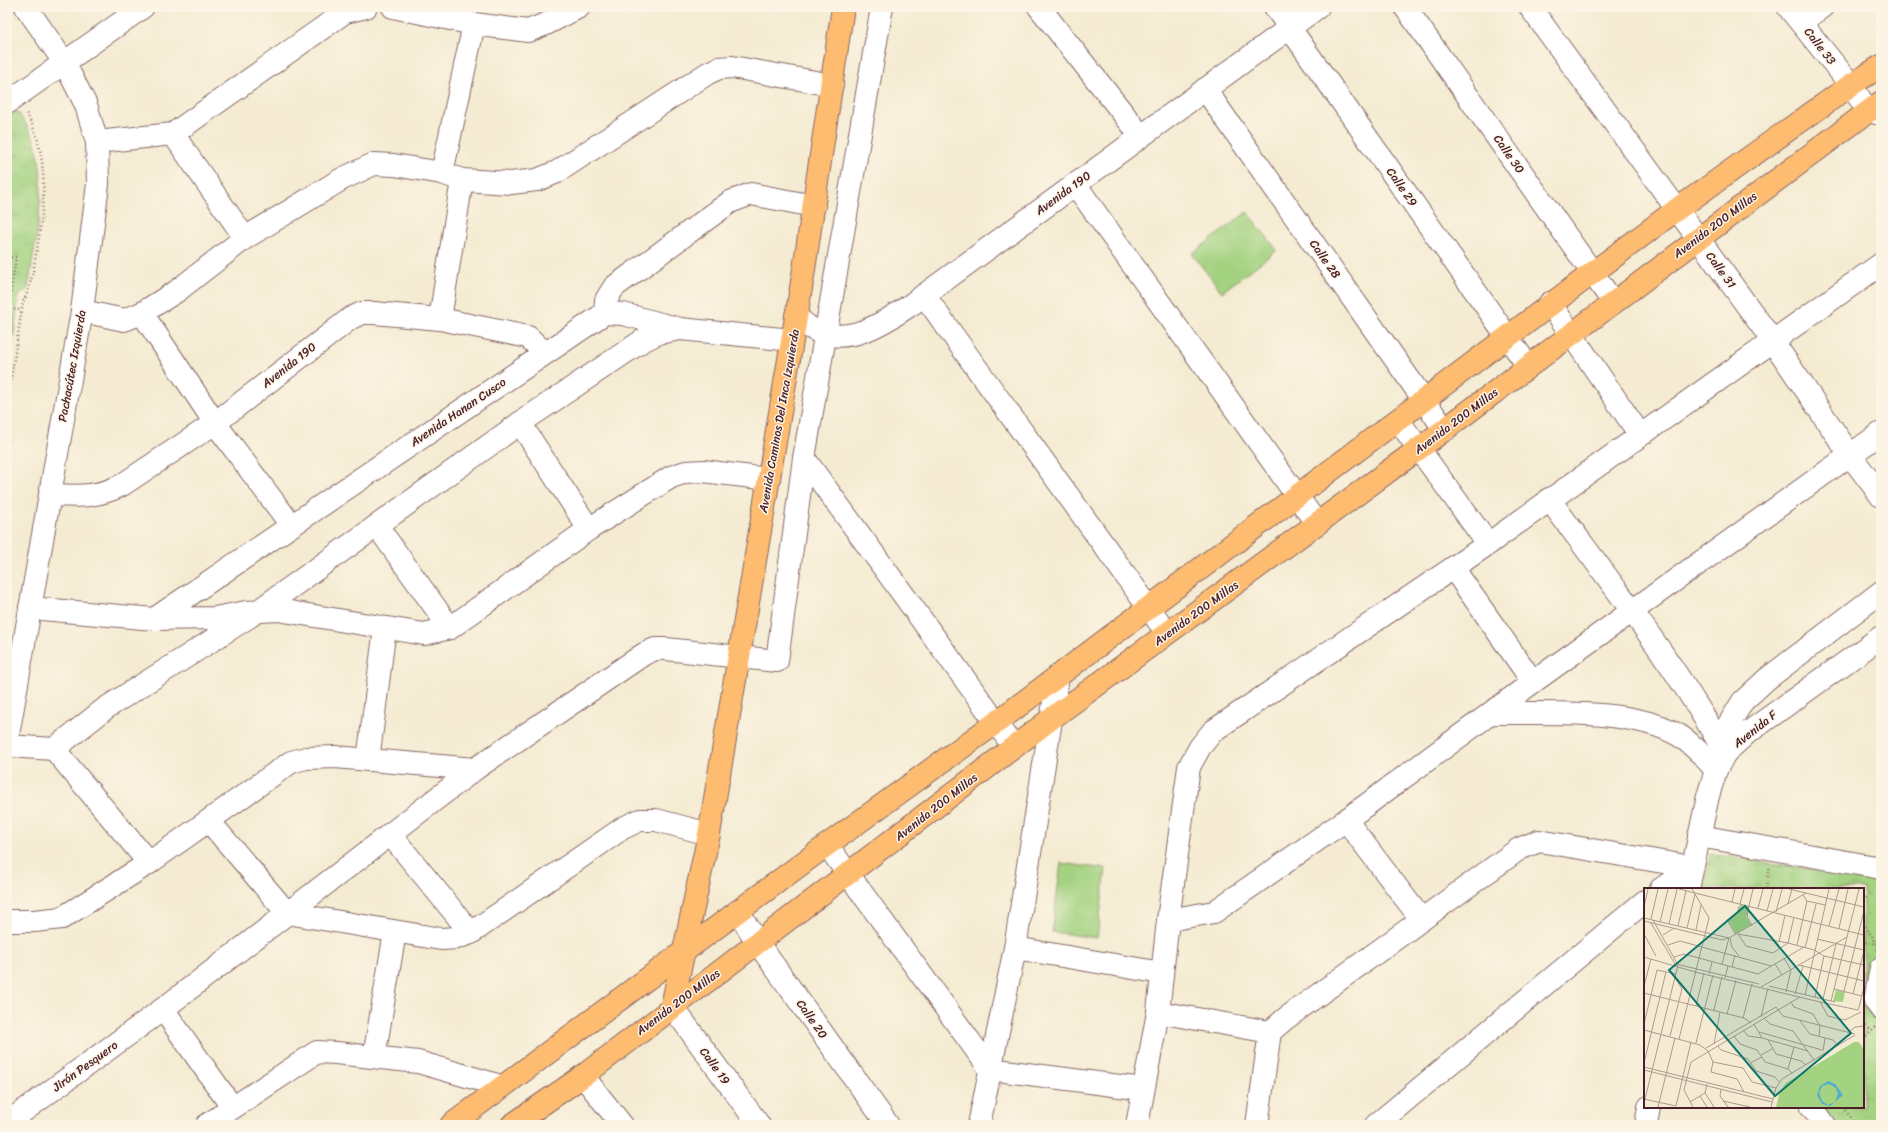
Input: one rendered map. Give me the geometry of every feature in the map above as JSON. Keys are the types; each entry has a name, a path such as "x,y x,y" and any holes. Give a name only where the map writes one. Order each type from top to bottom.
{"main road":[{"name":"Avenida Caminos Del Inca Izquierda","path":"672,1006 709,834 814,206 843,7"},
{"path":"451,1125 500,1086 826,845 997,722 1296,495 1398,420 1550,303 1676,210 1851,85 1881,66"},
{"name":"Avenida 200 Millas","path":"512,1125 583,1076 672,1006 848,875 1052,718 1445,430 1698,238 1877,109"}],"street":[{"name":"Pachacútec Izquierda","path":"7,741 82,311 98,184 96,142 86,105 64,62 26,7"},
{"path":"11,100 143,7"},
{"path":"96,142 173,134 345,12 366,7"},
{"path":"393,7 474,24 528,31 546,24 579,7"},
{"path":"882,7 804,458 1014,747"},
{"path":"1039,7 1141,136"},
{"name":"Calle 29","path":"1275,7 1528,366"},
{"name":"Avenida 190","path":"796,316 811,328 826,334 847,335 864,331 885,321 924,295 1318,7"},
{"name":"Calle 30","path":"1405,7 1613,302"},
{"name":"Calle 31","path":"1530,7 1676,210 1772,340 1850,456 1881,496"},
{"path":"1795,14 1822,7"},
{"name":"Calle 33","path":"1795,14 1851,85 1877,109"},
{"path":"442,173 474,24"},
{"path":"82,311 124,320 142,313 176,291 245,238 342,179 374,164 394,165 442,173 462,180 511,183 537,180 557,172 708,72 719,68 732,68 832,85"},
{"name":"Calle 28","path":"1205,89 1445,430"},
{"path":"173,134 245,238"},
{"path":"440,319 462,180"},
{"path":"1075,184 1317,524"},
{"path":"792,340 680,330 623,314 605,313 606,300 614,287 730,202 751,194 814,206"},
{"path":"1137,1125 1158,1012 1168,920 1190,768 1200,747 1213,731 1488,544 1772,340 1881,264"},
{"path":"924,295 1167,633"},
{"path":"1550,303 1640,435"},
{"name":"Avenida 190","path":"50,495 90,496 107,493 122,485 215,422 351,318 362,313 374,312 440,319 528,337 544,353"},
{"path":"142,313 215,422 291,525"},
{"name":"Avenida Hanan Cusco","path":"154,619 605,313"},
{"path":"7,746 54,749 106,708 258,611 520,423 642,341 659,333 680,330"},
{"path":"1398,420 1420,448 1488,544"},
{"path":"520,423 589,529"},
{"path":"1168,920 1214,912 1346,820 1533,682 1633,612 1881,433"},
{"name":"Jirón Pesquero","path":"15,1121 475,769 644,654 655,650 666,649 777,661 804,458"},
{"path":"30,608 154,619 215,618 258,611 278,610 424,634 450,628 589,529 671,477 686,472 703,471 769,479"},
{"path":"1549,499 1633,612 1700,708 1720,761"},
{"path":"377,526 450,628"},
{"path":"1453,568 1533,682"},
{"path":"1688,888 1708,796 1720,761 1726,727 1742,701 1767,679 1881,592"},
{"path":"368,760 385,628"},
{"name":"Avenida F","path":"1720,761 1746,734 1881,637"},
{"path":"979,1125 1015,948 1058,676"},
{"path":"1491,713 1628,718 1670,731 1720,761"},
{"path":"54,749 149,863"},
{"path":"7,921 34,921 62,918 149,863 291,762 306,758 321,757 475,769"},
{"path":"209,821 286,913 440,939 457,938 471,933 624,828 640,820 656,820 709,834"},
{"path":"1346,820 1421,919"},
{"path":"390,834 471,933"},
{"path":"1699,836 1881,868"},
{"path":"1257,1125 1270,1032 1285,1019 1421,919 1519,849 1539,841 1692,867"},
{"path":"826,845 990,1069 1143,1089"},
{"path":"1662,888 1692,867"},
{"path":"1376,1125 1644,902"},
{"name":"Calle 20","path":"738,911 758,942 888,1125"},
{"path":"374,1057 394,932"},
{"path":"1015,948 1162,973"},
{"path":"1880,1016 1875,1001 1881,968"},
{"name":"Calle 19","path":"672,1006 759,1125"},
{"path":"163,1009 232,1107"},
{"path":"1158,1012 1270,1032"},
{"path":"207,1125 317,1052 418,1062 500,1086"},
{"path":"583,1076 622,1125"},
{"path":"1646,1125 1649,1108"},
{"path":"1813,1108 1825,1125"}],"path":[{"path":"7,70 13,78 10,91 11,100 33,126 37,139 42,165 43,212 30,289 23,302 7,404"},
{"path":"7,258 16,257 10,297 10,309 7,312"},
{"path":"7,293 10,297"},
{"path":"10,309 22,310"},
{"path":"7,366 11,380"},
{"path":"7,436 7,448"},
{"path":"1766,888 1769,866"},
{"path":"1864,900 1867,897"},
{"path":"1864,924 1877,944 1864,942"},
{"path":"1864,1038 1871,1032 1880,1016"},
{"path":"1864,1024 1871,1032"},
{"path":"1844,1108 1856,1125"}],"green space":[{"path":"7,104 13,113 17,111 25,122 35,143 39,159 41,196 37,235 28,289 19,295 7,383"},
{"path":"1247,212 1277,250 1222,292 1192,254"},
{"path":"1710,854 1881,880 1881,927 1869,1008 1881,1024 1881,1125 1832,1125 1819,1108 1864,1108 1864,888 1705,888"},
{"path":"1061,863 1106,869 1097,938 1052,932"}]}
